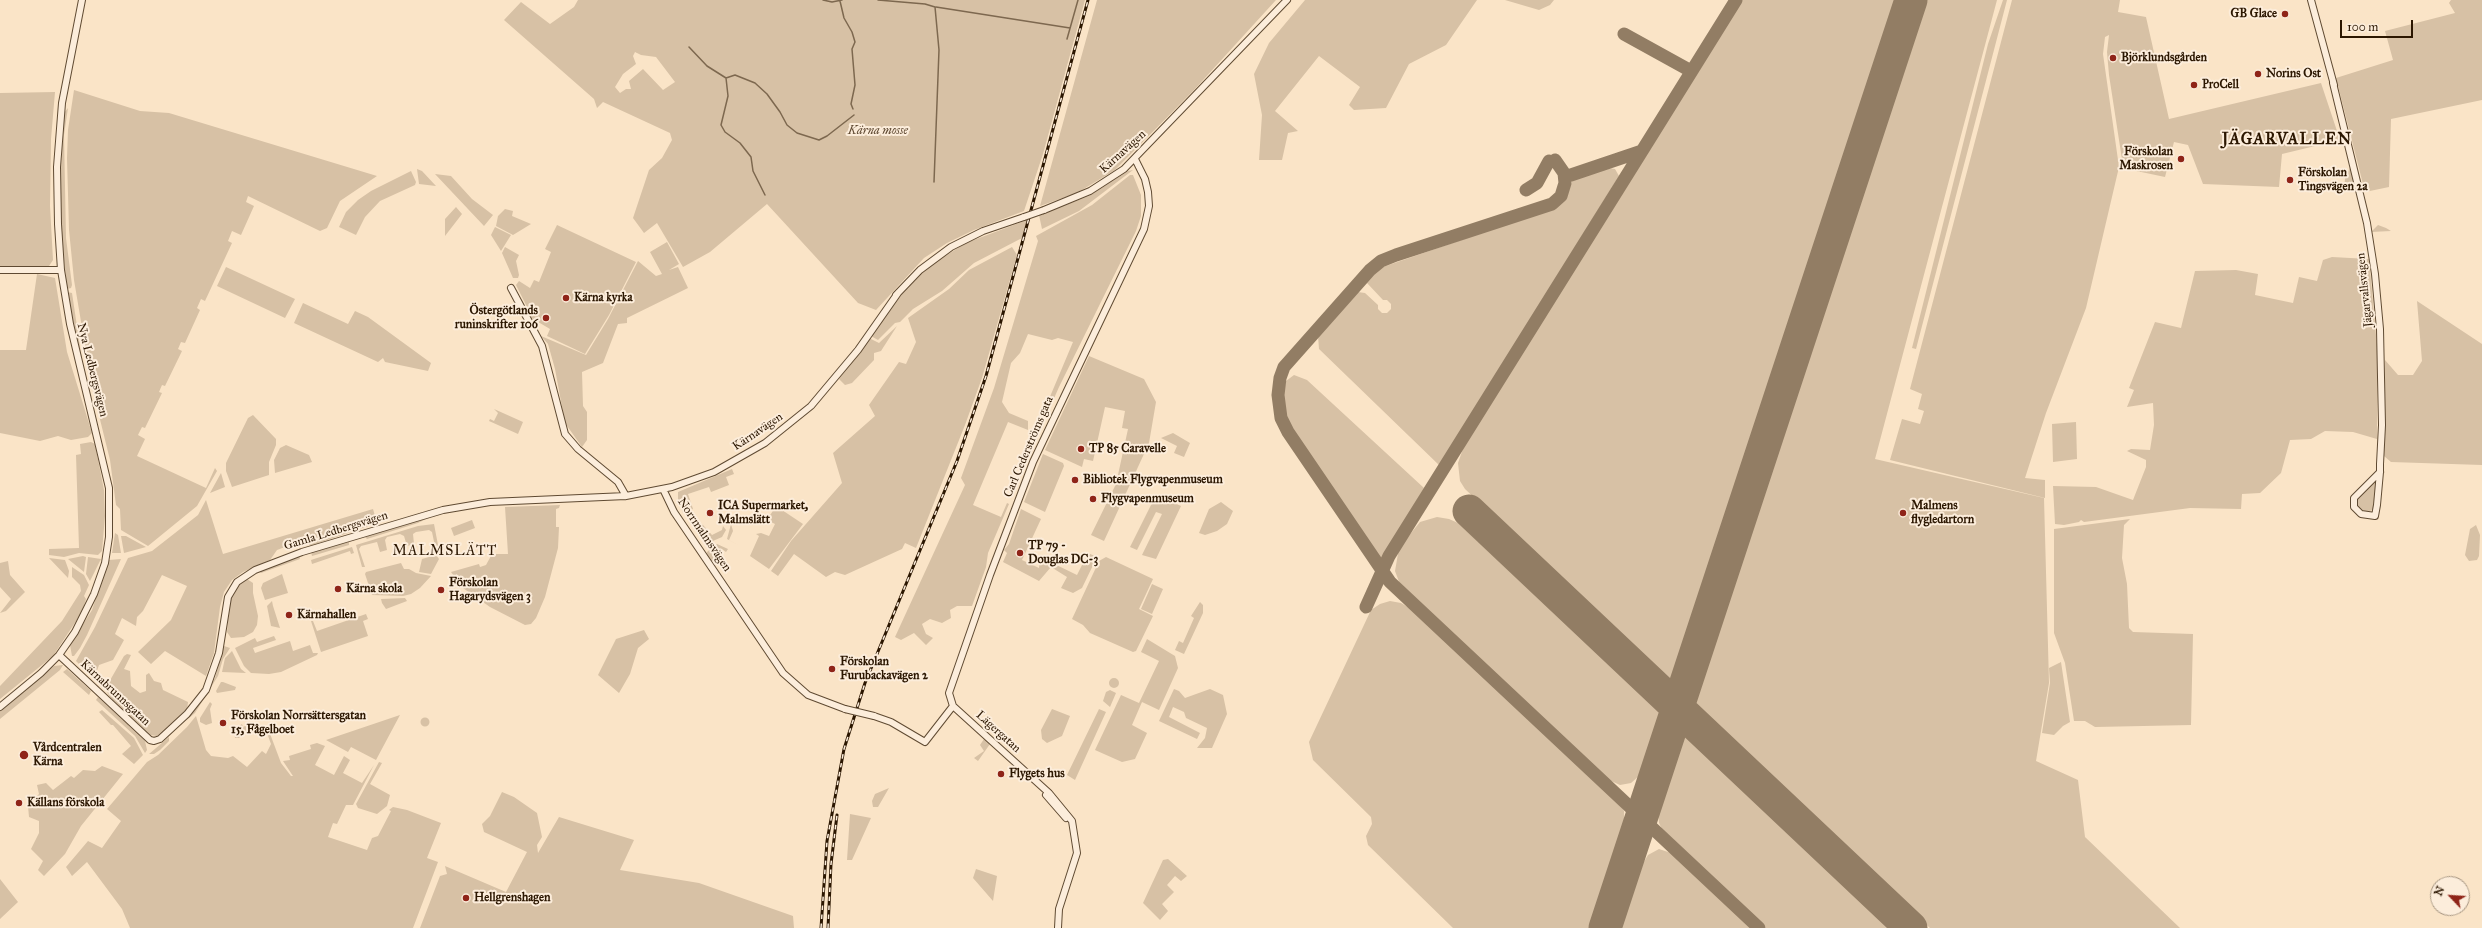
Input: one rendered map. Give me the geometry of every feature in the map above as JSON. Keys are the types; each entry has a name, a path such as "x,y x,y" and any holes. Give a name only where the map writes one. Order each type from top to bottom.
{"street":[{"name":"Nya Ledbergsvägen","path":"0,707 59,655 75,632 91,603 104,563 110,520 109,488 102,452 75,351 61,270 57,203 58,144 68,63 82,0"},
{"name":"Kärnavägen","path":"663,489 714,472 765,443 811,406 846,365 877,317 898,293 920,270 951,247 983,231 1073,199 1101,185 1135,159 1286,0"},
{"name":"Jägarvallsvägen","path":"2311,0 2340,110 2367,223 2375,274 2383,393 2380,472 2375,516 2361,514 2354,507 2354,498 2380,472"},
{"name":"Carl Cederströms gata","path":"953,706 949,697 949,688 1033,462 1144,229 1148,206 1148,192 1145,179 1135,159"},
{"path":"0,270 61,270"},
{"path":"511,288 542,346 565,434 578,449 618,482 626,496"},
{"name":"Norrmalmsvägen","path":"626,496 663,489 674,512 783,673 808,695 845,709 891,722 925,742 953,706"},
{"name":"Gamla Ledbergsvägen","path":"160,739 187,714 206,690 219,653 228,597 237,582 255,570 354,536 466,505 626,496"},
{"name":"Kärnabrunnsgatan","path":"59,655 150,740 160,739"},
{"name":"Lägergatan","path":"953,706 1028,774 1060,808 1076,837 1077,853 1059,909 1058,928"}],"green space":[{"name":"Kärna mosse","path":"578,0 1085,0 1043,154 1024,211 974,230 947,243 924,258 876,310 858,303 767,204 710,252 683,267 657,223 644,233 633,218 649,170 662,158 672,140 670,133 603,102 597,108 594,99 504,20 521,2 550,24 574,7","holes":["635,52 641,55 656,57 675,82 663,90 643,69 629,81 631,89 626,89 620,93 615,87 623,74 636,64 633,56"]},
{"path":"1097,0 1276,0 1194,90 1115,170 1077,193 1040,206"},
{"path":"1305,0 1477,0 1446,45 1409,64 1386,108 1354,110 1349,105 1360,87 1319,56 1275,111 1298,131 1288,133 1282,160 1259,160 1262,115 1254,74 1269,43"},
{"path":"1505,0 1554,0 1550,5 1539,10"},
{"path":"1741,0 1896,0 1671,684 1465,489 1460,481 1458,463 1465,443"},
{"path":"1927,0 1997,0 1875,459 2044,498 2049,683 2036,761 2078,780 2085,837 2180,928 1930,928 1694,705"},
{"path":"2003,0 2007,0 1916,349 1912,348 1988,44"},
{"path":"2012,0 2120,0 2118,12 2146,17 2169,119 2321,83 2340,140 2282,154 2279,187 2203,184 2188,145 2174,142 2165,177 2127,169 2123,166 2109,75 2107,52 2109,35 2105,37 2103,54 2119,167 2086,308 2046,413 2025,478 2045,480 2045,498 1890,460 1902,419 1920,424 1924,411 1918,409 1922,394 1910,389"},
{"path":"2451,0 2482,0 2482,100 2391,119 2389,187 2365,192 2336,78 2393,60 2385,31 2455,13 2449,3"},
{"path":"74,90 140,111 169,113 377,176 340,201 327,228 320,231 248,196 246,202 254,206 241,235 232,231 228,241 232,243 205,301 201,299 197,308 200,310 185,343 181,342 178,349 182,351 165,386 162,385 159,392 162,393 145,428 142,427 138,435 145,439 137,456 206,488 215,468 217,471 197,506 148,546 121,530 120,509 116,505 110,460 92,387 74,280 69,230 67,158 68,130"},
{"path":"55,92 51,139 50,206 53,260 49,266 0,267 0,93"},
{"path":"68,108 64,135 66,238 72,285 71,288 67,289 62,242 60,184 64,113"},
{"path":"2351,165 2354,185 2351,190 2346,190 2344,189 2345,179"},
{"path":"1609,168 1615,169 1619,176 1440,466 1319,349 1318,336 1358,292 1365,293 1378,305 1378,309 1382,313 1387,313 1391,309 1391,304 1387,300 1383,300 1367,283 1367,281 1380,268 1551,209 1564,198 1573,180"},
{"path":"417,169 422,171 436,186 419,184"},
{"path":"1133,170 1079,211 1042,229 1039,215 1089,196 1128,171"},
{"path":"411,171 416,182 415,185 380,201 365,217 356,235 339,227 346,212 358,200 371,191"},
{"path":"435,174 451,176 472,199 493,215 484,226"},
{"path":"1130,175 1133,175 1141,195 1141,216 1136,231 1059,387 1022,471 1020,468 1073,342 1058,338 1052,340 1028,334 1020,353 1011,363 1002,402 1009,413 1028,421 1028,430 1008,422 973,505 1001,517 1007,503 1009,504 988,553 986,567 972,606 957,606 950,610 951,618 942,623 930,619 922,624 926,634 933,638 926,645 914,633 901,640 895,637 965,485 961,478 994,388 1038,241 1036,236 1092,205"},
{"path":"456,207 462,214 445,236 445,219"},
{"path":"505,209 513,211 512,216 531,224 513,235 496,226 498,216"},
{"path":"1027,220 1022,238 974,263 942,291 913,309 900,322 895,323 878,340 871,336 908,286 934,263 966,243"},
{"path":"557,225 636,262 609,315 585,354 547,336 550,329 528,316 528,309 516,285 519,281 530,288 534,280 539,282 551,252 545,249"},
{"path":"2378,225 2386,228 2391,231 2371,232"},
{"path":"495,227 511,235 501,251 491,235"},
{"path":"667,242 679,264 669,270 678,267 688,288 627,318 627,323 618,324 603,363 582,372 583,406 587,412 587,440 582,447 565,423 555,369 548,344 541,336 586,355 608,319 638,261 656,276 662,274 650,252"},
{"path":"505,247 519,255 516,261 519,275 518,278 513,278 502,253"},
{"path":"1012,247 1017,255 982,378 916,548 905,543 902,549 845,575 835,572 826,577 794,554 778,576 771,571 791,541 842,483 833,453 875,416 869,405 899,362 906,364 916,342 908,318 949,289 969,270"},
{"path":"2332,257 2369,259 2377,346 2377,439 2353,432 2325,431 2311,439 2290,440 2281,473 2260,493 2242,494 2241,509 2190,508 2084,522 2081,520 2079,522 2064,525 2055,524 2053,486 2096,487 2133,500 2146,467 2146,460 2127,451 2131,449 2150,450 2154,425 2153,403 2127,407 2134,390 2129,388 2155,322 2181,328 2195,271 2236,270 2258,274 2255,295 2293,303 2299,277 2317,281 2323,260"},
{"path":"226,267 295,299 285,318 217,286"},
{"path":"37,274 55,278 67,352 92,433 88,437 71,440 58,436 40,441 0,433 0,350 26,350"},
{"path":"67,292 72,293 82,360 80,358"},
{"path":"2417,301 2482,344 2482,465 2391,462 2384,456 2385,360 2398,375 2413,375 2422,361"},
{"path":"303,303 348,324 355,311 368,317 431,363 428,371 385,362 383,358 378,362 294,323"},
{"path":"897,326 881,351 874,353 874,360 852,383 845,385 839,379 869,338 879,343"},
{"path":"1089,356 1144,379 1156,402 1149,443 1104,541 1091,535 1116,484 1128,429 1122,428 1125,411 1105,407 1093,461 1084,459 1082,467 1045,450"},
{"path":"1294,375 1307,380 1424,488 1382,560 1377,557 1293,431 1286,416 1283,393 1286,381"},
{"path":"494,409 523,422 518,434 489,421 490,419 494,421 498,413"},
{"path":"253,415 276,439 276,445 269,462 269,475 232,487 226,471 226,463 248,418"},
{"path":"2076,422 2077,459 2053,462 2052,424"},
{"path":"1173,433 1190,443 1184,457 1174,453 1177,446 1161,438"},
{"path":"91,442 95,444 104,490 105,516 102,551 98,555 79,553 64,557 49,555 49,549 79,548 76,455 81,454 80,444"},
{"path":"286,445 309,455 312,462 275,473 274,460 280,448"},
{"path":"1043,454 1063,463 1064,466 1045,512 1024,502"},
{"path":"732,469 734,474 726,477 729,485 711,492 709,487 688,494 693,509 683,513 678,501 678,492"},
{"path":"221,473 225,487 210,493"},
{"path":"2376,481 2373,509 2369,512 2364,512 2356,507 2356,498"},
{"path":"1156,495 1181,506 1156,559 1142,555 1162,514 1156,512 1137,550 1130,547"},
{"path":"206,500 223,554 373,509 377,523 310,546 308,542 301,541 277,550 270,560 243,572 232,580 224,592 220,607 214,653 206,676 165,651 151,664 138,652 171,620 187,586 162,575 143,611 137,617 136,626 122,618 115,634 124,640 113,660 99,665 94,679 76,661 95,627 128,558 152,551 198,515"},
{"path":"1221,502 1233,511 1227,524 1217,531 1205,535 1199,533 1209,509"},
{"path":"560,505 559,508 556,509 556,527 559,527 558,548 545,597 536,618 531,624 525,625 490,607 463,588 451,572 479,564 480,567 486,565 492,554 508,554 505,507"},
{"path":"776,506 803,524 769,569 750,556 759,536 756,534 761,533 769,536 775,524 767,520"},
{"path":"1021,509 1041,519 1022,560 1039,568 1040,557 1077,575 1088,553 1097,557 1082,588 1073,593 1061,588 1067,577 1051,567 1039,581 1003,562 1007,553 1004,550 1009,544"},
{"path":"1437,517 1449,519 1458,523 1661,712 1640,775 1631,783 1620,785 1609,780 1401,587 1395,571 1399,548 1420,522"},
{"path":"428,518 418,523 367,539 365,537"},
{"path":"689,518 703,525 712,535 722,530 723,526 726,530 722,537 706,544"},
{"path":"2130,519 2124,525 2122,558 2127,584 2129,628 2133,632 2193,634 2191,725 2095,727 2085,721 2074,721 2065,663 2054,633 2054,529"},
{"path":"472,520 475,528 454,536 451,528"},
{"path":"434,524 438,545 436,551 432,532 429,530 416,532 413,534 414,544 407,546 404,536 400,534 387,537 385,540 387,550 380,552 377,542 361,546 359,549 365,567 362,567 356,545 418,526"},
{"path":"731,524 733,531 729,540 740,546 727,539"},
{"path":"2476,525 2480,535 2479,556 2477,560 2469,561 2465,555 2470,529"},
{"path":"115,533 118,535 121,553 112,553"},
{"path":"121,536 126,536 146,547 124,553"},
{"path":"349,542 349,545 312,556 311,552"},
{"path":"717,544 728,549 726,552 722,549 711,563 706,555 707,552"},
{"path":"352,547 354,553 351,554 350,551 312,564 311,560"},
{"path":"436,555 439,559 431,574 419,572 422,559"},
{"path":"83,556 86,557 84,572 68,559"},
{"path":"299,556 300,559 261,573 259,571"},
{"path":"88,557 101,559 90,581 86,574"},
{"path":"1106,557 1153,579 1139,609 1153,616 1136,651 1133,652 1090,633 1083,625 1072,619 1099,561"},
{"path":"49,558 65,560 69,571 68,578"},
{"path":"121,559 87,635 80,648 74,656 72,656 70,645 92,610 109,560"},
{"path":"8,561 10,575 25,592 6,611 0,613 11,599 0,587 0,563"},
{"path":"401,563 404,569 409,569 416,573 431,576 420,588 411,594 403,596 372,595 365,574 366,572"},
{"path":"72,567 84,575 89,585 84,596 86,599 82,612 53,656 0,699 0,686 62,621 81,591 80,585 72,577"},
{"path":"282,574 288,593 265,600 261,588 263,583"},
{"path":"247,579 253,583 253,593 258,616 257,625 253,632 244,637 231,638 227,632 230,598 240,584"},
{"path":"1152,584 1163,589 1152,614 1141,609"},
{"path":"405,598 407,601 386,609 381,599"},
{"path":"272,601 280,628 271,626 267,606"},
{"path":"1390,601 1401,603 1411,609 1619,803 1624,811 1624,821 1589,928 1453,928 1368,845 1366,836 1372,824 1371,817 1313,760 1309,742 1371,610 1380,604"},
{"path":"1200,602 1203,605 1203,613 1184,654 1175,650 1179,641 1183,643 1194,618 1191,616"},
{"path":"366,614 368,619 363,621 368,636 321,652 311,621 313,621 317,631"},
{"path":"644,630 649,639 638,648 630,674 619,693 598,675 616,639"},
{"path":"274,636 276,640 253,648 255,653 290,641 293,651 310,645 313,653 318,653 317,655 281,672 269,674 251,673 244,666 235,648 255,638 257,642"},
{"path":"1147,639 1175,656 1178,668 1159,710 1142,702 1132,725 1147,733 1135,759 1122,762 1095,750 1121,695 1139,703 1159,661 1141,652"},
{"path":"224,646 230,648 223,659 218,676 195,713 188,719 215,678"},
{"path":"232,651 241,669 246,673 222,672 225,658"},
{"path":"127,654 131,655 124,669 130,671 131,686 140,693 146,691 146,675 149,673 154,681 161,683 163,690 188,702 187,710 164,734 157,736 150,735 110,697 105,689 124,656"},
{"path":"2061,662 2070,722 2063,726 2054,735 2042,733 2050,683 2049,668"},
{"path":"63,665 60,670 0,719 0,711 54,666"},
{"path":"67,669 91,691 89,695 63,672"},
{"path":"1112,678 1116,678 1118,679 1118,687 1112,688 1109,685 1109,681"},
{"path":"221,682 236,687 235,690 217,693 216,691"},
{"path":"1174,689 1179,691 1185,698 1210,689 1223,695 1227,714 1212,748 1197,748 1205,738 1207,728 1186,718 1184,712 1173,707 1169,717 1200,733 1197,739 1159,721"},
{"path":"1110,690 1116,693 1110,707 1103,701 1106,692"},
{"path":"98,697 145,741 147,750 145,753 135,736 96,700"},
{"path":"210,702 212,704 210,709 212,723 206,725 200,722 200,718"},
{"path":"1052,709 1070,716 1062,736 1047,743 1042,739 1041,730"},
{"path":"1099,709 1106,712 1075,780 1067,775"},
{"path":"102,710 134,738 143,755 134,764 122,754 131,746 113,725 111,725 99,712"},
{"path":"400,715 376,760 351,747 348,752 326,740"},
{"path":"196,716 206,750 211,756 228,758 233,756 247,767 262,751 266,754 271,744 267,733 269,731 281,763 291,776 293,776 283,761 290,760 289,756 311,749 310,745 317,743 325,746 315,765 334,775 344,756 350,760 343,773 362,783 374,765 353,805 346,805 337,824 333,823 328,837 367,850 372,838 378,836 391,811 389,810 393,807 407,810 441,823 427,858 438,862 413,928 130,928 122,909 87,862 72,876 66,867 88,841 102,848 121,821 107,809 147,762 158,755 187,727"},
{"path":"425,717 430,722 425,727 420,722"},
{"path":"242,724 243,727 247,725 247,730 239,738 235,738 234,730"},
{"path":"1687,736 1890,928 1766,928 1662,829 1659,823 1658,812 1684,737"},
{"path":"169,737 169,741 160,750 154,754 149,754"},
{"path":"984,739 990,744 978,761 974,758 984,751 980,745"},
{"path":"379,762 382,763 370,784 390,795 387,806 377,814 358,808 356,804"},
{"path":"102,766 123,774 81,826 65,854 44,876 38,870 43,861 31,849 39,833 39,821 29,817 28,806 39,794 37,785 46,783 53,790 71,776 74,778 83,770 95,771"},
{"path":"889,788 878,807 873,807 872,801 875,794"},
{"path":"502,792 514,797 537,813 542,837 537,845 538,853 559,817 634,840 620,870 699,883 793,916 794,928 420,928 440,876 447,874 445,866 506,892 527,852 484,832 482,824 490,816"},
{"path":"850,814 871,818 852,860 847,860"},
{"path":"1659,849 1674,854 1753,928 1621,928 1642,865 1648,855"},
{"path":"1168,859 1187,876 1181,881 1175,876 1167,885 1174,892 1162,904 1168,911 1160,920 1143,903 1163,860"},
{"path":"976,869 997,876 993,901 973,878"},
{"path":"0,879 18,902 0,919"}],"waterway":[{"path":"823,0 832,2 842,0"},
{"path":"878,0 925,4 935,7 939,50 934,182"},
{"path":"1067,39 1078,0"},
{"path":"840,1 844,18 852,32 855,42 852,49 855,85 851,104 853,109"},
{"path":"936,7 1070,28"},
{"path":"689,47 707,66 726,78 728,96 721,125 725,132 740,143 751,157 753,171 765,195"},
{"path":"726,78 735,75 755,83 767,94 787,125 797,133 819,140 827,136 854,115"}],"taxiway":[{"path":"1565,177 1642,151 1736,0"},
{"path":"1624,34 1691,71"},
{"path":"1366,607 1389,556 1642,151"},
{"path":"1555,160 1564,173 1565,183 1561,196 1552,204 1396,255 1381,261 1370,270 1284,367 1280,378 1278,395 1281,418 1288,432 1390,582 1759,928"},
{"path":"1526,190 1537,183 1549,161"}],"runway":[{"path":"1605,928 1911,0"},
{"path":"1469,511 1911,928"}],"railway":[{"path":"821,928 827,841 844,749 865,683 957,461 986,376 1088,0"},
{"path":"828,928 831,864 837,815"}],"place":[{"name":"GB Glace","path":"2285,14"},
{"name":"Björklundsgården","path":"2113,58"},
{"name":"Norins Ost","path":"2258,74"},
{"name":"ProCell","path":"2194,85"},
{"name":"Förskolan Maskrosen","path":"2181,159"},
{"name":"Förskolan Tingsvägen 2a","path":"2290,180"},
{"name":"Kärna kyrka","path":"566,298"},
{"name":"Östergötlands runinskrifter 106","path":"546,318"},
{"name":"TP 85 Caravelle","path":"1081,449"},
{"name":"Bibliotek Flygvapenmuseum","path":"1075,480"},
{"name":"Flygvapenmuseum","path":"1093,499"},
{"name":"ICA Supermarket, Malmslätt","path":"710,513"},
{"name":"Malmens flygledartorn","path":"1903,513"},
{"name":"TP 79 - Douglas DC-3","path":"1020,553"},
{"name":"Kärna skola","path":"338,589"},
{"name":"Förskolan Hagarydsvägen 3","path":"441,590"},
{"name":"Kärnahallen","path":"289,615"},
{"name":"Förskolan Furubackavägen 2","path":"832,669"},
{"name":"Förskolan Norrsättersgatan 15, Fågelboet","path":"223,723"},
{"name":"Vårdcentralen Kärna","path":"24,755"},
{"name":"Flygets hus","path":"1001,774"},
{"name":"Källans förskola","path":"19,803"},
{"name":"Hellgrenshagen","path":"466,898"}],"district":[{"name":"JÄGARVALLEN","path":"2287,140"},
{"name":"MALMSLÄTT","path":"445,552"}]}
